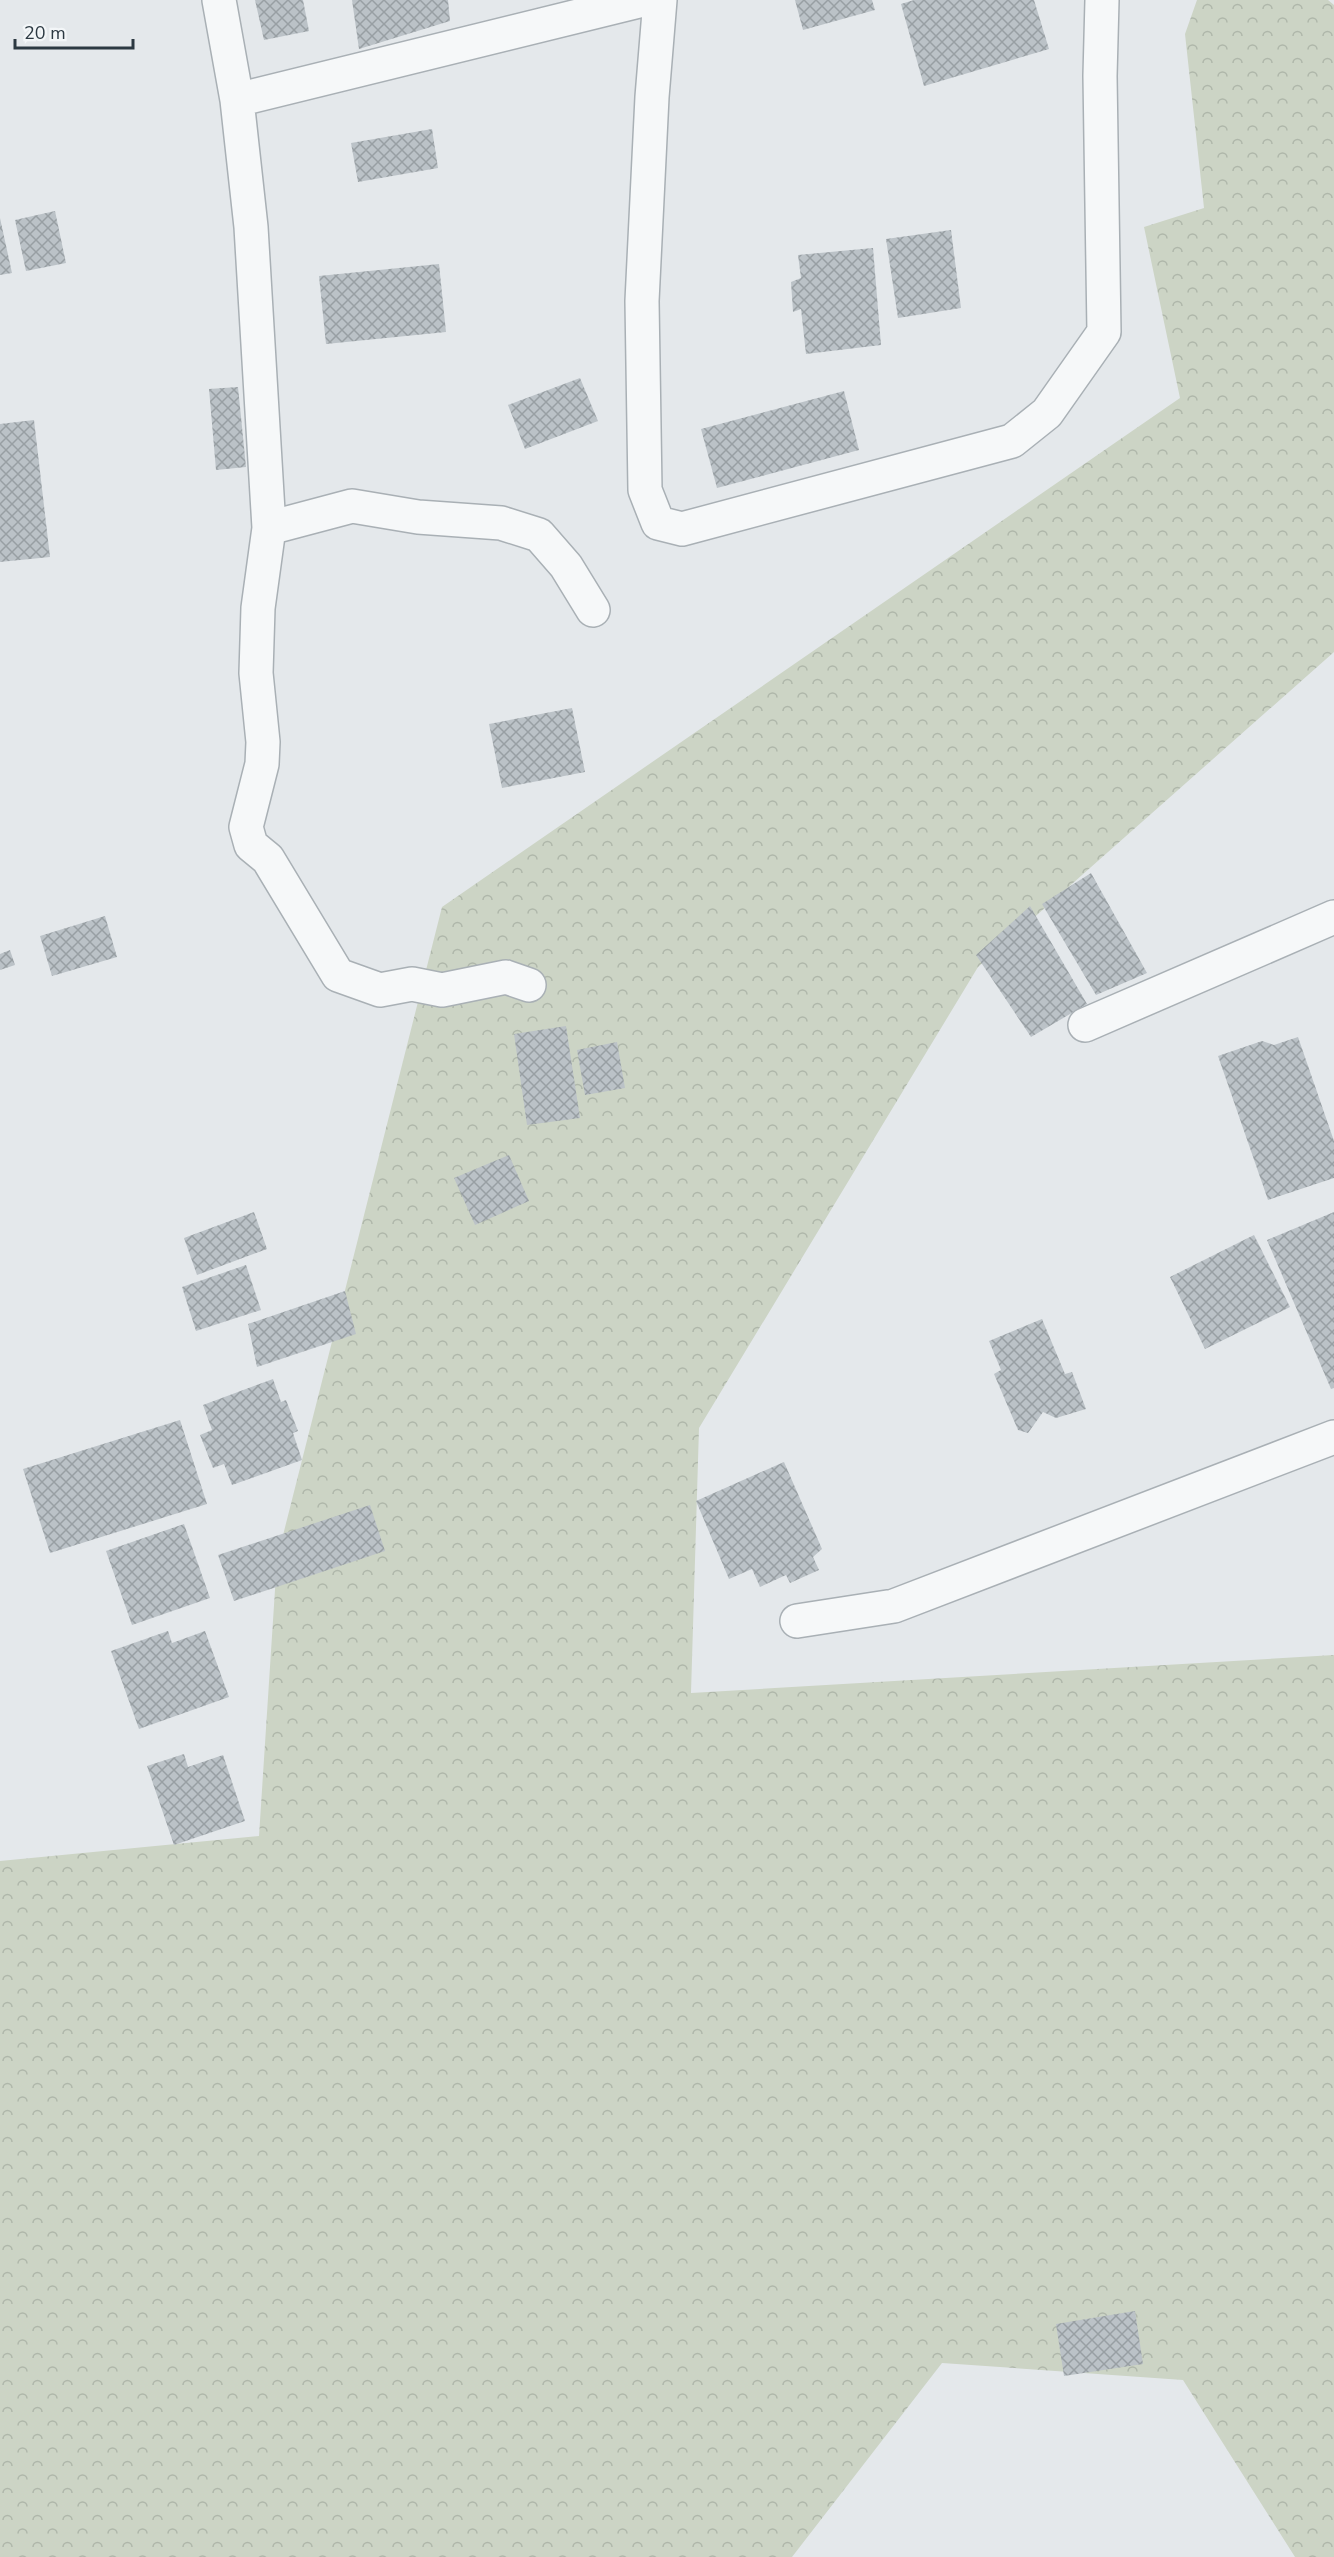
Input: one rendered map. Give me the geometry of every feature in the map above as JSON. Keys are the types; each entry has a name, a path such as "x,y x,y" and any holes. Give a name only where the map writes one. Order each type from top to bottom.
{"street":[{"path":"219,0 237,100 251,227 269,528 258,608 256,673 263,742 262,764 246,827 251,845 268,859 338,975 380,990 412,984 442,990 506,977 529,985"},
{"path":"237,100 643,0"},
{"path":"660,0 652,97 642,301 645,490 658,523 682,529 1012,441 1047,413 1104,332 1100,76 1102,0"},
{"path":"269,528 351,506 418,517 501,523 539,535 566,566 593,610"},
{"path":"1085,1025 1334,917"},
{"path":"797,1621 894,1606 1334,1437"}],"green space":[{"path":"1197,0 1328,0 1334,5 1334,652 978,967 699,1428 691,1693 1334,1655 1334,2557 1295,2557 1183,2380 942,2363 792,2557 0,2557 0,1861 259,1836 277,1559 442,907 1180,398 1144,227 1204,208 1185,34"}],"building":[{"path":"255,0 303,0 309,31 264,40"},
{"path":"352,0 448,0 450,21 359,49"},
{"path":"795,0 872,0 875,10 803,30"},
{"path":"914,0 1034,0 1049,49 924,86 901,4"},
{"path":"432,129 438,168 358,182 351,143"},
{"path":"55,211 66,263 26,271 15,220"},
{"path":"0,218 12,273 0,275"},
{"path":"951,230 961,308 898,318 886,239"},
{"path":"873,248 881,345 806,354 801,309 793,312 791,282 801,278 798,255"},
{"path":"439,264 446,332 326,344 319,276"},
{"path":"580,378 598,421 525,449 508,405"},
{"path":"238,387 246,467 216,470 209,389"},
{"path":"844,391 859,450 717,488 701,429"},
{"path":"34,420 50,557 0,562 0,424"},
{"path":"572,708 585,772 502,788 489,724"},
{"path":"1091,873 1147,973 1096,995 1042,904"},
{"path":"1030,906 1087,1004 1031,1037 976,955"},
{"path":"105,916 117,957 52,976 40,936"},
{"path":"10,950 15,965 0,970 0,954"},
{"path":"566,1026 580,1118 527,1125 514,1034"},
{"path":"1298,1037 1334,1141 1334,1178 1268,1200 1218,1056 1262,1041 1274,1045"},
{"path":"617,1042 625,1088 585,1095 577,1050"},
{"path":"509,1155 529,1201 475,1225 454,1178"},
{"path":"254,1212 267,1249 197,1275 184,1238"},
{"path":"1334,1212 1334,1388 1331,1389 1267,1240"},
{"path":"1254,1235 1290,1307 1205,1349 1170,1277"},
{"path":"246,1265 261,1310 196,1331 182,1287"},
{"path":"345,1291 356,1334 257,1367 248,1324"},
{"path":"1042,1319 1065,1374 1072,1372 1086,1409 1056,1418 1043,1412 1028,1433 1018,1430 994,1374 1001,1370 989,1341"},
{"path":"273,1379 281,1402 286,1400 298,1431 293,1433 302,1460 232,1485 224,1464 213,1468 200,1435 212,1430 203,1405"},
{"path":"180,1420 207,1504 50,1553 23,1469"},
{"path":"784,1462 822,1549 813,1557 819,1570 790,1583 786,1575 760,1587 752,1569 729,1579 696,1501"},
{"path":"370,1505 385,1551 234,1601 218,1555"},
{"path":"184,1524 210,1598 132,1625 106,1551"},
{"path":"168,1631 172,1643 205,1631 229,1697 139,1729 111,1651"},
{"path":"184,1754 188,1767 223,1755 245,1821 174,1845 147,1766"},
{"path":"1135,2311 1143,2364 1064,2376 1056,2324"}]}
